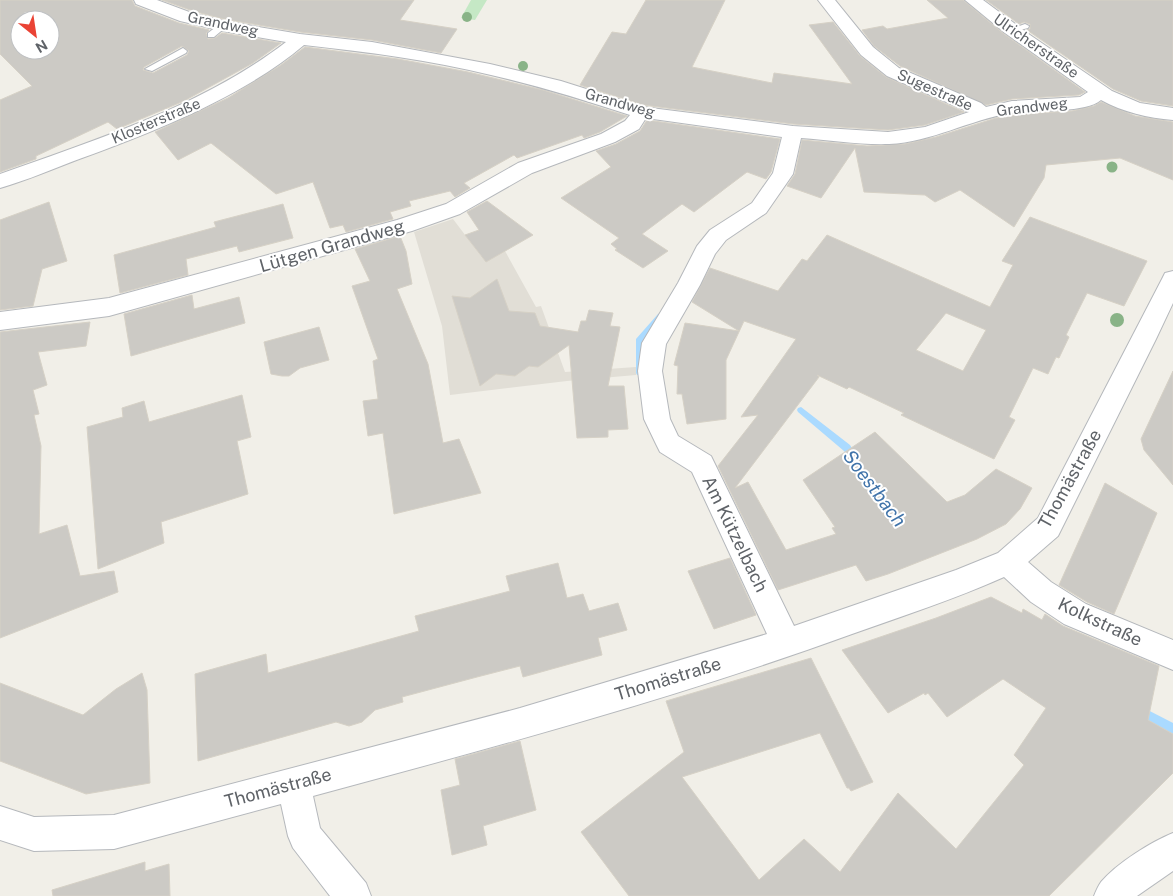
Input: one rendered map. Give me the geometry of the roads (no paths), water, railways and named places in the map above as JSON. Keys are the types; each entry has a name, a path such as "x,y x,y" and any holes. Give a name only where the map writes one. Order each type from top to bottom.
{"street":[{"name":"Grandweg","path":"142,0 217,30 372,47 490,69 554,85 641,112 793,132 895,138 929,132 983,114 1012,107 1082,102 1099,92"},
{"name":"Sugestraße","path":"826,0 867,51 892,72 974,107 983,114"},
{"name":"Ulricherstraße","path":"973,0 1018,28 1033,47 1083,79 1099,92 1132,107 1155,113 1173,114"},
{"name":"Klosterstraße","path":"0,181 141,130 208,99 286,52 300,39"},
{"name":"Lütgen Grandweg","path":"0,321 110,307 404,226 453,209 525,168 608,138 632,125 641,112"},
{"name":"Am Kützelbach","path":"787,643 702,464 670,444 657,419 650,371 654,343 689,285 705,251 718,235 759,208 782,174 793,132"},
{"name":"Thomästraße","path":"0,823 34,834 114,832 520,724 787,643 962,582 1008,562 1048,527 1144,340 1173,278"},
{"name":"Kolkstraße","path":"1008,562 1041,592 1075,614 1173,655"},
{"path":"294,784 305,836 353,896"},
{"path":"1112,896 1125,883 1173,850"}],"lane":[{"path":"149,69 183,51"}],"waterway":[{"name":"Soestbach","path":"640,373 640,339 661,316"},
{"name":"Soestbach","path":"801,410 847,448 854,458"},
{"name":"Soestbach","path":"1140,711 1173,729"}]}
